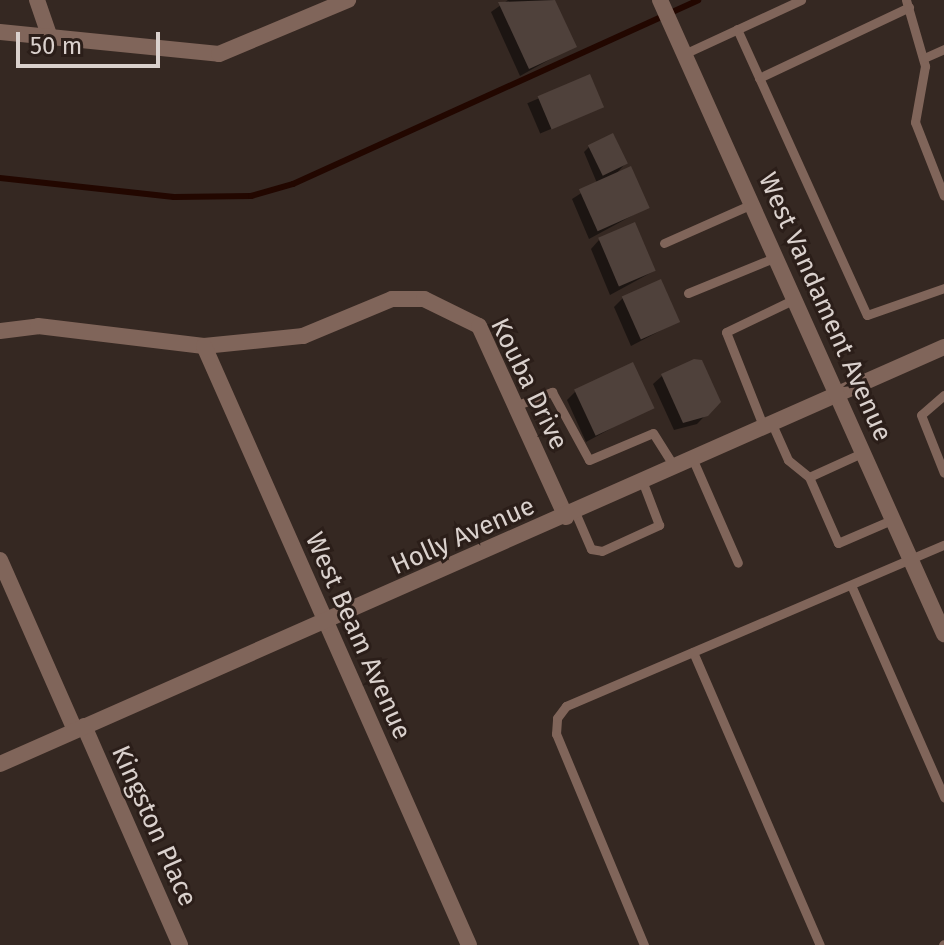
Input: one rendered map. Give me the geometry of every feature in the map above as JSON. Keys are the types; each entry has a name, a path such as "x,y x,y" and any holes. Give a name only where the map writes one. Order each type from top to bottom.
{"street":[{"path":"37,0 50,37"},
{"name":"West Vandament Avenue","path":"660,0 943,630"},
{"path":"0,32 219,54 340,2"},
{"name":"Kouba Drive","path":"0,331 38,326 204,346 303,336 392,299 424,299 479,326 515,406 571,514"},
{"name":"West Beam Avenue","path":"204,346 469,945"},
{"name":"Holly Avenue","path":"0,764 325,624 944,347"},
{"name":"Kingston Place","path":"0,560 180,945"}],"lane":[{"path":"684,54 801,0"},
{"path":"759,78 908,4 924,58 915,122 944,196"},
{"path":"737,29 867,315 944,288"},
{"path":"924,58 944,49"},
{"path":"664,243 752,204"},
{"path":"688,293 776,257"},
{"path":"795,299 726,332 768,426 788,460 809,477 838,543 894,519"},
{"path":"515,406 552,392 589,460 642,435 658,436 675,468"},
{"path":"944,395 921,415 944,473"},
{"path":"809,477 864,452"},
{"path":"693,460 738,563"},
{"path":"571,514 591,549 602,551 659,525 643,483"},
{"path":"644,945 556,734 557,718 566,706 944,545"},
{"path":"851,585 944,797"},
{"path":"693,652 820,945"}],"building":[{"path":"555,0 577,47 529,69 498,2"},
{"path":"590,74 604,107 552,129 538,96"},
{"path":"613,133 628,164 603,176 588,145"},
{"path":"631,166 650,208 598,231 579,189"},
{"path":"635,222 656,271 619,286 598,238"},
{"path":"661,279 680,322 641,339 622,296"},
{"path":"694,359 702,360 721,402 708,416 683,423 661,374"},
{"path":"633,362 655,408 596,436 574,389"}],"waterway":[{"path":"0,178 174,197 251,196 293,184 698,0"}]}
